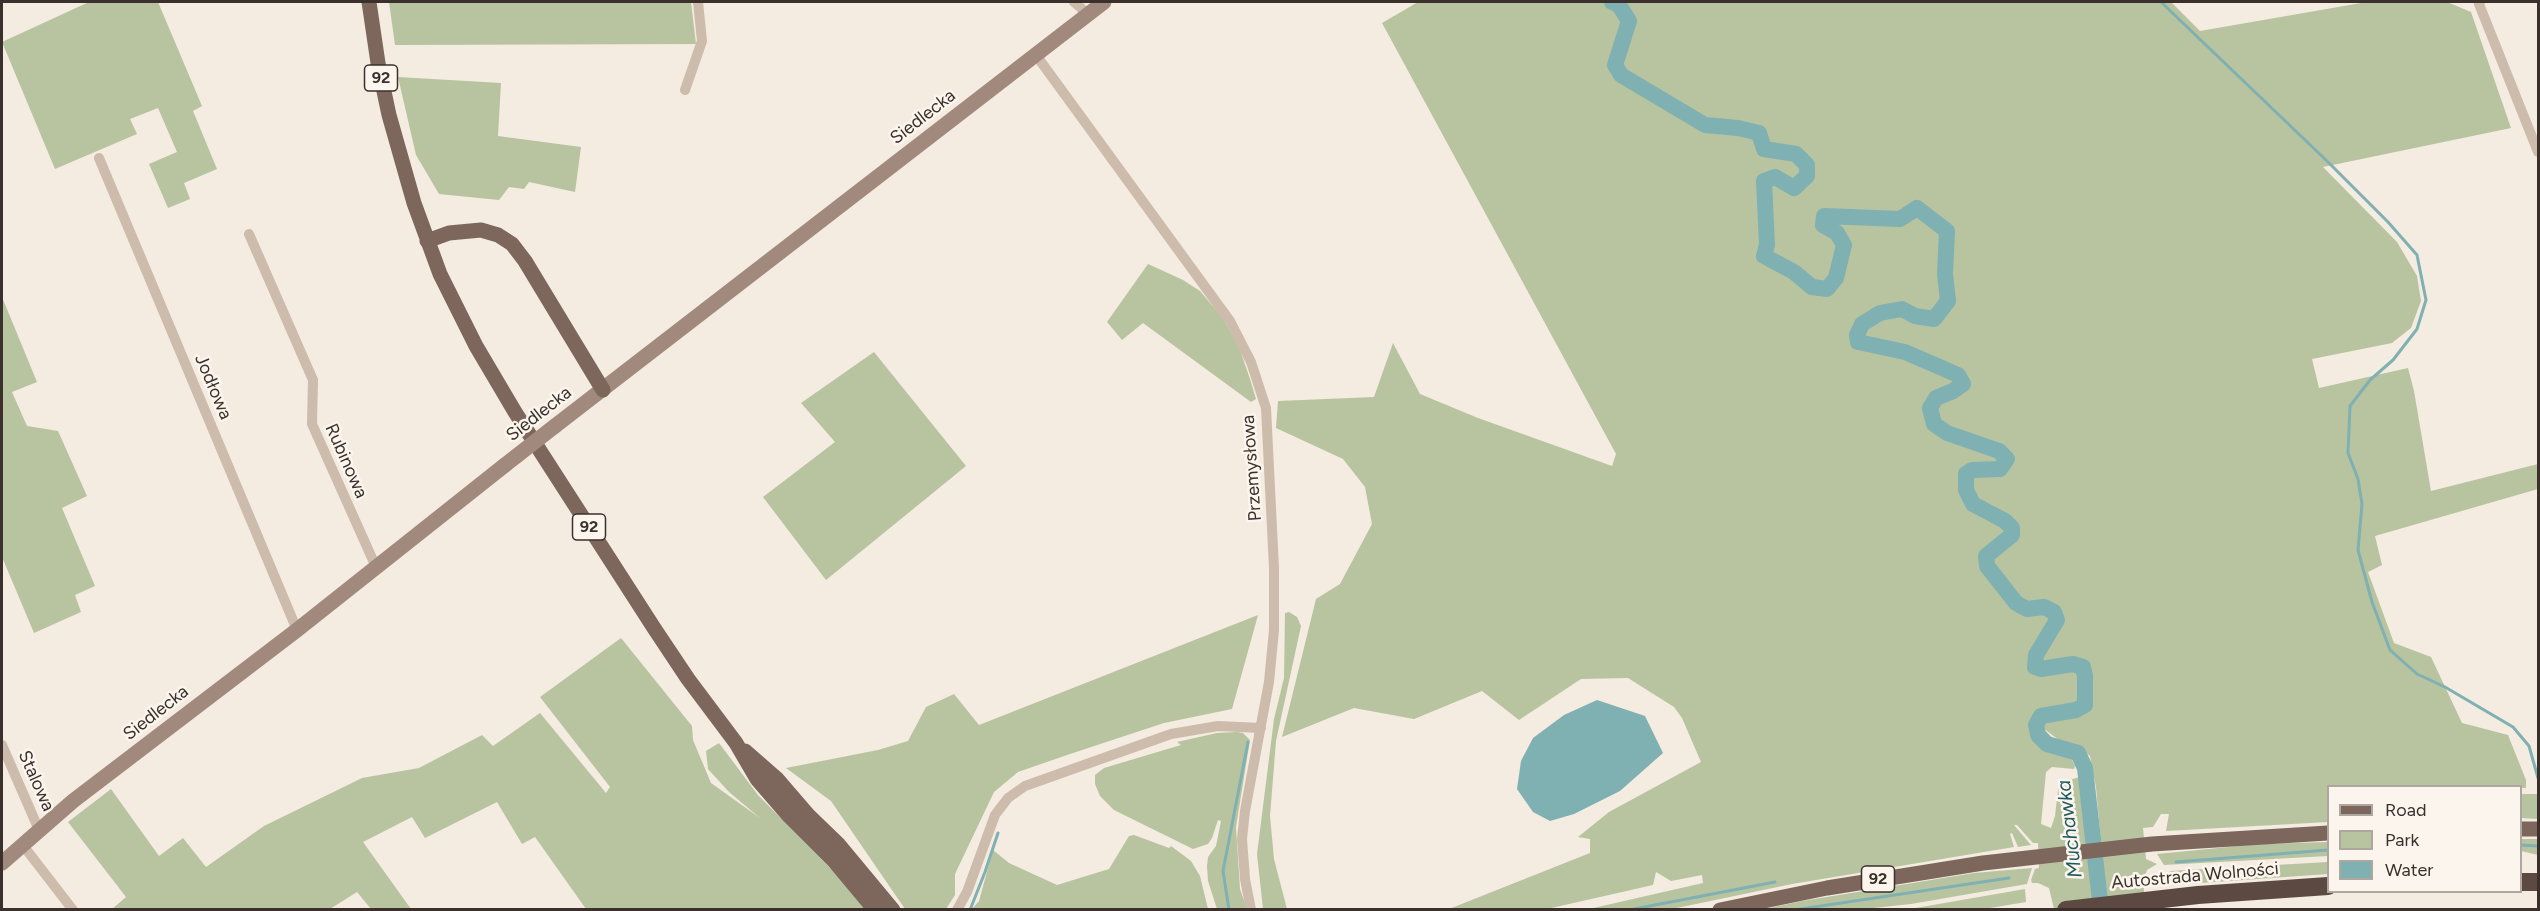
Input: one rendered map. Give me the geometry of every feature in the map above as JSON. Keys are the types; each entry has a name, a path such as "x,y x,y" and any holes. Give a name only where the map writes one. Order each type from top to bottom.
{"highway":[{"path":"2522,882 2538,882"},
{"name":"Autostrada Wolności","path":"2066,909 2159,899 2327,886"}],"main road":[{"name":"92","path":"369,2 389,115 427,241 459,314 515,412 688,679 736,743 757,779 876,909"},
{"name":"Siedlecka","path":"2,863 73,801 297,630 555,426 1104,2"},
{"path":"427,241 449,233 481,230 498,235 512,244 525,261 603,390"},
{"name":"92","path":"736,743 777,779 808,815 846,853 893,909"},
{"path":"2522,829 2538,829"},
{"name":"92","path":"1720,909 1914,873 2037,857 2152,844 2327,833"}],"street":[{"path":"685,90 702,41 698,2"},
{"path":"1074,2 1088,14"},
{"path":"2478,2 2534,128 2538,152"},
{"name":"Przemysłowa","path":"1036,55 1230,321 1256,378 1266,408 1275,596 1272,662 1245,811 1242,844 1245,879 1251,909"},
{"name":"Jodłowa","path":"99,158 297,630"},
{"name":"Rubinowa","path":"249,234 313,380 312,424 376,567"},
{"path":"957,909 967,892 995,815 1008,798 1025,786 1171,734 1218,726 1261,728"},
{"name":"Stalowa","path":"2,745 39,830"},
{"path":"22,844 73,909"}],"green space":[{"path":"89,2 158,2 202,106 193,111 217,169 184,183 190,199 168,208 149,164 177,152 158,108 130,119 137,134 55,169 2,42"},
{"path":"389,2 691,2 696,44 395,45"},
{"path":"1418,2 2171,2 2200,31 2367,2 2447,2 2471,12 2511,128 2323,167 2397,242 2417,276 2421,301 2411,328 2392,343 2312,359 2319,388 2408,368 2431,491 2538,464 2538,489 2375,536 2382,565 2368,572 2394,643 2431,657 2462,723 2508,735 2526,780 2526,788 2522,788 2522,785 2327,785 2327,822 2166,831 2169,814 2161,814 2153,827 2143,828 2146,859 2157,864 2147,870 2143,882 2146,909 2107,909 2096,787 2090,756 2080,748 2059,740 2040,726 2042,721 2083,710 2090,698 2092,688 2090,675 2082,663 2070,660 2039,664 2063,615 2046,631 2035,648 2031,659 2032,667 2038,673 2078,671 2082,677 2081,698 2077,706 2044,709 2031,719 2029,729 2035,742 2070,756 2075,766 2074,769 2052,767 2046,772 2041,824 2051,828 2058,790 2066,781 2080,777 2094,909 2054,909 2049,888 2032,883 2031,880 2035,869 2039,868 2038,843 2033,843 2017,825 2014,825 2031,845 2018,847 2012,833 2010,834 2014,847 1792,884 1672,909 1589,909 1703,883 1702,875 1671,881 1656,872 1653,885 1547,909 1449,909 1590,853 1590,839 1578,837 1609,812 1701,762 1682,718 1674,707 1628,678 1581,679 1519,720 1482,691 1414,719 1354,708 1282,737 1316,599 1340,584 1372,524 1365,487 1343,459 1276,428 1278,401 1374,397 1393,343 1420,394 1478,418 1612,466 1616,454 1382,23"},
{"path":"398,77 501,83 498,136 581,147 575,192 529,182 524,189 509,187 499,200 439,194 416,155"},
{"path":"1148,264 1183,280 1200,291 1222,317 1239,347 1256,399 1251,402 1143,323 1122,340 1107,322"},
{"path":"2,297 37,382 12,392 27,426 58,431 87,496 62,508 95,586 75,595 81,612 34,633 2,557"},
{"path":"874,352 966,466 826,580 763,497 835,442 801,403"},
{"path":"1289,612 1297,617 1301,626 1276,741 1270,816 1274,859 1287,909 1263,909 1257,854 1274,719 1284,678 1285,613"},
{"path":"1258,615 1232,709 1164,723 1018,772 994,792 955,874 955,895 946,909 905,909 831,801 786,768 878,750 908,741 926,707 954,694 979,725"},
{"path":"621,638 692,726 693,740 711,783 760,818 729,792 708,769 706,751 719,743 758,795 839,877 866,909 586,909 535,837 522,844 497,802 425,838 412,817 363,842 411,909 371,909 357,892 330,909 112,909 126,897 68,822 111,789 159,856 183,838 206,867 264,826 362,778 419,768 482,735 493,746 540,713 606,793 610,787 540,697"},
{"path":"1217,733 1243,733 1250,740 1236,827 1240,889 1247,909 1217,909 1208,881 1207,866 1208,857 1216,846 1221,821 1218,820 1208,844 1193,849 1114,810 1100,796 1095,784 1095,775 1104,768 1181,745 1177,742"},
{"path":"2522,794 2538,794 2538,819 2522,818"},
{"path":"1134,835 1169,848 1171,846 1191,861 1200,876 1208,909 972,909 979,901 993,850 1009,863 1057,885 1109,869 1129,836"},
{"path":"2522,839 2538,839 2538,855 2522,851"},
{"path":"2327,842 2327,856 2164,865 2157,854 2259,844"},
{"path":"2327,862 2327,874 2172,885 2170,871"},
{"path":"2032,868 2027,884 1911,904 1855,910 1760,910 1974,873"},
{"path":"2025,889 2026,902 1984,909 1910,909"}],"water":[{"path":"1597,700 1645,716 1663,753 1620,791 1574,814 1550,821 1533,812 1517,789 1521,761 1533,738 1564,715"}],"waterway":[{"name":"Muchawka","path":"1612,2 1619,5 1629,21 1615,65 1621,75 1705,125 1738,128 1759,133 1764,149 1796,154 1807,165 1807,176 1794,188 1775,177 1764,181 1767,245 1764,256 1794,272 1812,287 1827,289 1836,278 1844,245 1837,233 1823,225 1824,216 1900,219 1917,208 1947,231 1945,274 1948,301 1934,319 1915,316 1902,309 1880,313 1862,324 1857,335 1858,342 1905,352 1958,375 1963,384 1936,398 1930,408 1934,424 1947,433 1999,451 2007,459 2000,469 1972,470 1966,474 1966,490 1973,504 2005,521 2012,528 2012,535 1986,556 1987,566 2016,603 2027,609 2044,607 2054,612 2057,620 2036,655 2035,667 2041,669 2073,664 2083,667 2085,705 2076,710 2041,716 2036,725 2038,735 2047,744 2078,753 2085,768 2101,910"},
{"path":"2161,2 2327,161 2388,222 2417,255 2426,300 2417,329 2393,360 2370,380 2350,406 2348,453 2358,479 2362,504 2358,550 2372,602 2390,650 2417,674 2445,687 2513,727 2529,746 2538,778"},
{"path":"1229,910 1223,871 1248,742"},
{"path":"970,910 998,833"},
{"path":"2522,845 2538,846"},
{"path":"2176,862 2327,850"},
{"path":"1794,910 2009,878"},
{"path":"1629,910 1775,882"}]}
